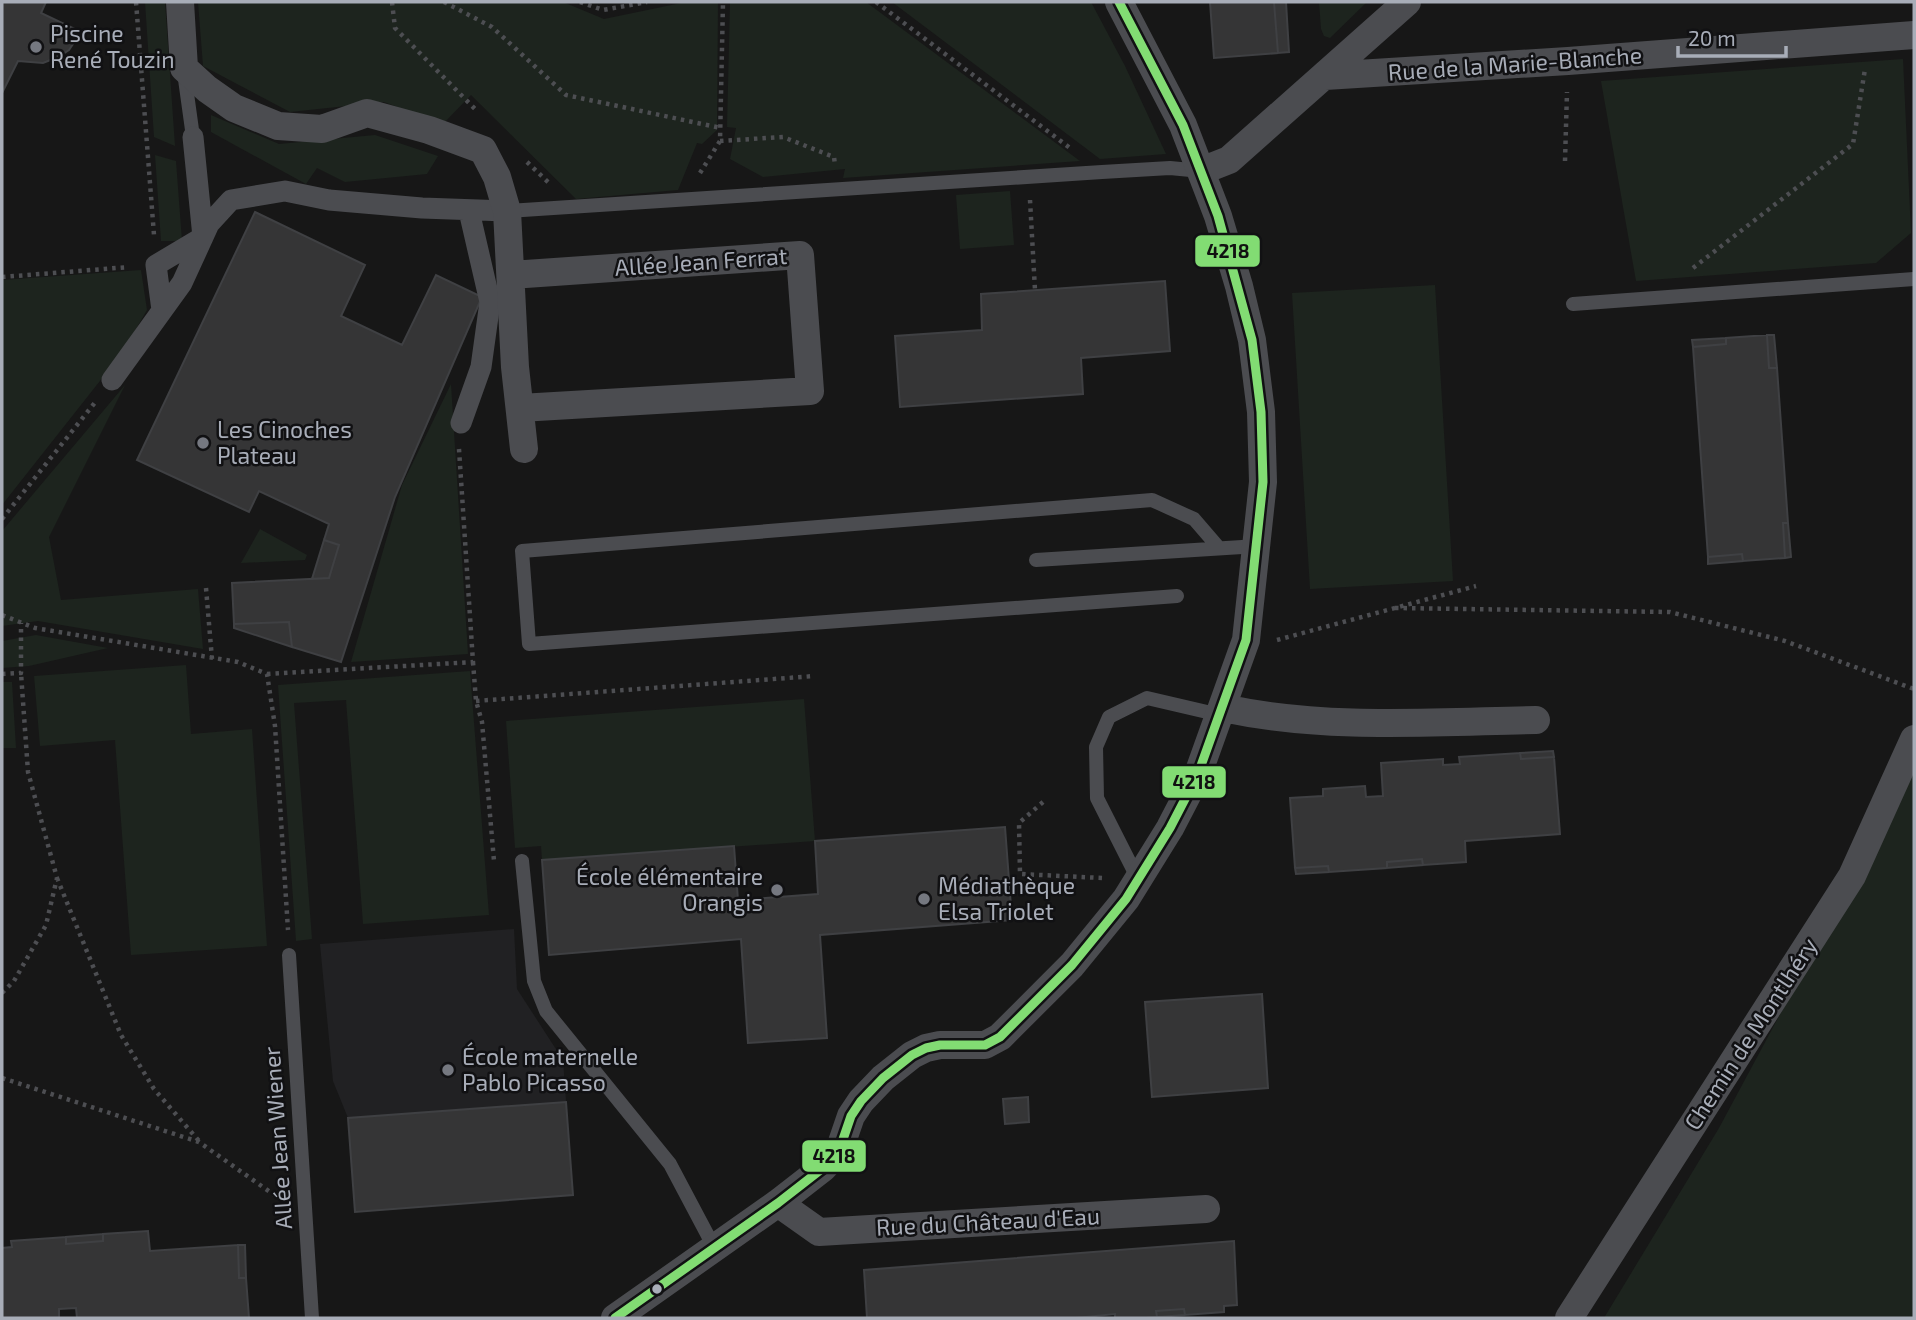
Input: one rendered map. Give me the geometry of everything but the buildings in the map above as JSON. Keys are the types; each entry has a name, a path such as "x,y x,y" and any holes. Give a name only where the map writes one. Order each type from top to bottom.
{"street":[{"path":"180,2 184,68 234,108 278,126 322,129 367,113 429,130 483,150 498,177 507,211 524,449"},
{"path":"615,1318 779,1203 823,1168 839,1151 852,1116 861,1101 883,1078 912,1055 940,1045 985,1045 1000,1037 1072,965 1126,899 1170,828 1198,774 1247,640 1263,482 1261,412 1252,340 1218,216 1183,125 1119,2"},
{"name":"Rue de la Marie-Blanche","path":"1201,171 1229,160 1407,2"},
{"name":"Rue de la Marie-Blanche","path":"1325,76 1914,35"},
{"path":"193,137 203,237"},
{"path":"113,380 182,283 209,224 230,200 285,191 329,200 469,211 507,211"},
{"path":"461,423 481,367 490,302 469,211"},
{"path":"162,310 156,265 203,237"},
{"name":"Allée Jean Ferrat","path":"511,275 800,256 810,391 520,408"},
{"path":"1221,712 1371,724 1536,720"},
{"name":"Chemin de Montlhéry","path":"1569,1318 1852,876 1914,739"},
{"name":"Rue du Château d'Eau","path":"779,1203 820,1232 1206,1209"}],"lane":[{"path":"184,68 193,137"},
{"path":"507,211 1170,168 1201,171"},
{"path":"1573,304 1914,279"},
{"path":"1177,596 529,644 523,551 1152,500 1194,520 1219,548"},
{"path":"1036,560 1258,546"},
{"path":"1138,879 1097,798 1096,747 1109,717 1147,698 1221,712"},
{"path":"522,861 534,981 546,1011 670,1164 715,1249"},
{"name":"Allée Jean Wiener","path":"289,955 312,1318"}],"path":[{"path":"2,277 156,265 136,2"},
{"path":"392,2 395,28 480,115"},
{"path":"444,2 492,27 566,95 720,128"},
{"path":"580,2 603,10 647,2"},
{"path":"682,201 720,141 723,2"},
{"path":"876,2 1102,172"},
{"path":"1655,298 1853,144 1869,38"},
{"path":"1565,161 1568,61"},
{"path":"720,141 783,137 834,157 839,190"},
{"path":"527,161 563,198 565,209"},
{"path":"1028,177 1035,290"},
{"path":"2,519 113,380"},
{"path":"461,423 458,450 473,662 476,701 482,722 495,868"},
{"path":"1247,640 1270,642 1476,586"},
{"path":"206,588 212,659"},
{"path":"1395,608 1670,612 1785,641 1914,689"},
{"path":"2,615 35,628 237,663 267,674 473,662"},
{"path":"21,623 21,673 28,772 57,877 121,1035 154,1089 199,1142 287,1204 305,1205"},
{"path":"2,674 21,673"},
{"path":"267,674 275,726 289,955"},
{"path":"476,701 815,676"},
{"path":"1043,802 1019,822 1020,874 1138,879"},
{"path":"2,993 14,981 47,925 57,877"},
{"path":"2,1078 199,1142"}],"shaded area":[{"path":"145,2 165,2 175,146 154,137"},
{"path":"198,2 563,2 604,19 686,2 718,2 717,130 702,144 697,143 678,190 576,199 471,95 443,124 384,102 290,112 203,66"},
{"path":"730,2 866,2 1080,161 843,178 845,169 763,177 730,159 736,128 727,127"},
{"path":"892,2 1091,2 1125,66 1166,154 1100,159"},
{"path":"1319,2 1367,2 1330,38 1324,36 1321,29"},
{"path":"1903,59 1911,233 1876,263 1636,281 1601,81"},
{"path":"211,115 279,144 375,135 438,156 427,174 345,182 317,168 306,184 211,132"},
{"path":"155,155 176,161 182,241 161,241"},
{"path":"1010,191 1014,245 960,249 956,195"},
{"path":"141,270 147,310 122,353 2,505 2,280"},
{"path":"1435,285 1453,581 1310,589 1292,293"},
{"path":"451,384 468,654 351,662 402,485"},
{"path":"125,385 49,537 61,600 198,589 203,649 38,621 2,626 2,531"},
{"path":"260,529 307,555 305,560 241,563"},
{"path":"36,635 108,648 29,666 2,668 2,641"},
{"path":"186,665 191,734 252,729 267,946 131,955 115,740 40,746 34,676"},
{"path":"470,671 489,915 363,924 346,700 294,703 312,939 296,941 278,685"},
{"path":"2,682 12,682 16,748 2,748"},
{"path":"804,699 815,841 542,860 541,846 515,848 506,721"},
{"path":"1914,765 1914,1318 1604,1318 1719,1128"},
{"name":"École maternelle Pablo Picasso","path":"514,929 517,989 563,1060 573,1195 355,1212 348,1118 333,1081 320,944"}],"transit line":[{"name":"4218","path":"615,1318 823,1168 839,1151 851,1116 861,1101 883,1078 912,1055 940,1045 985,1045 1000,1037 1072,965 1126,899 1170,828 1198,774 1246,640 1263,482 1261,412 1252,340 1218,216 1183,125 1119,2"}],"place":[{"name":"Piscine René Touzin","path":"36,47"},
{"name":"Les Cinoches Plateau","path":"203,443"},
{"name":"École élémentaire Orangis","path":"777,890"},
{"name":"Médiathèque Elsa Triolet","path":"924,899"},
{"name":"École maternelle Pablo Picasso","path":"448,1070"}]}
